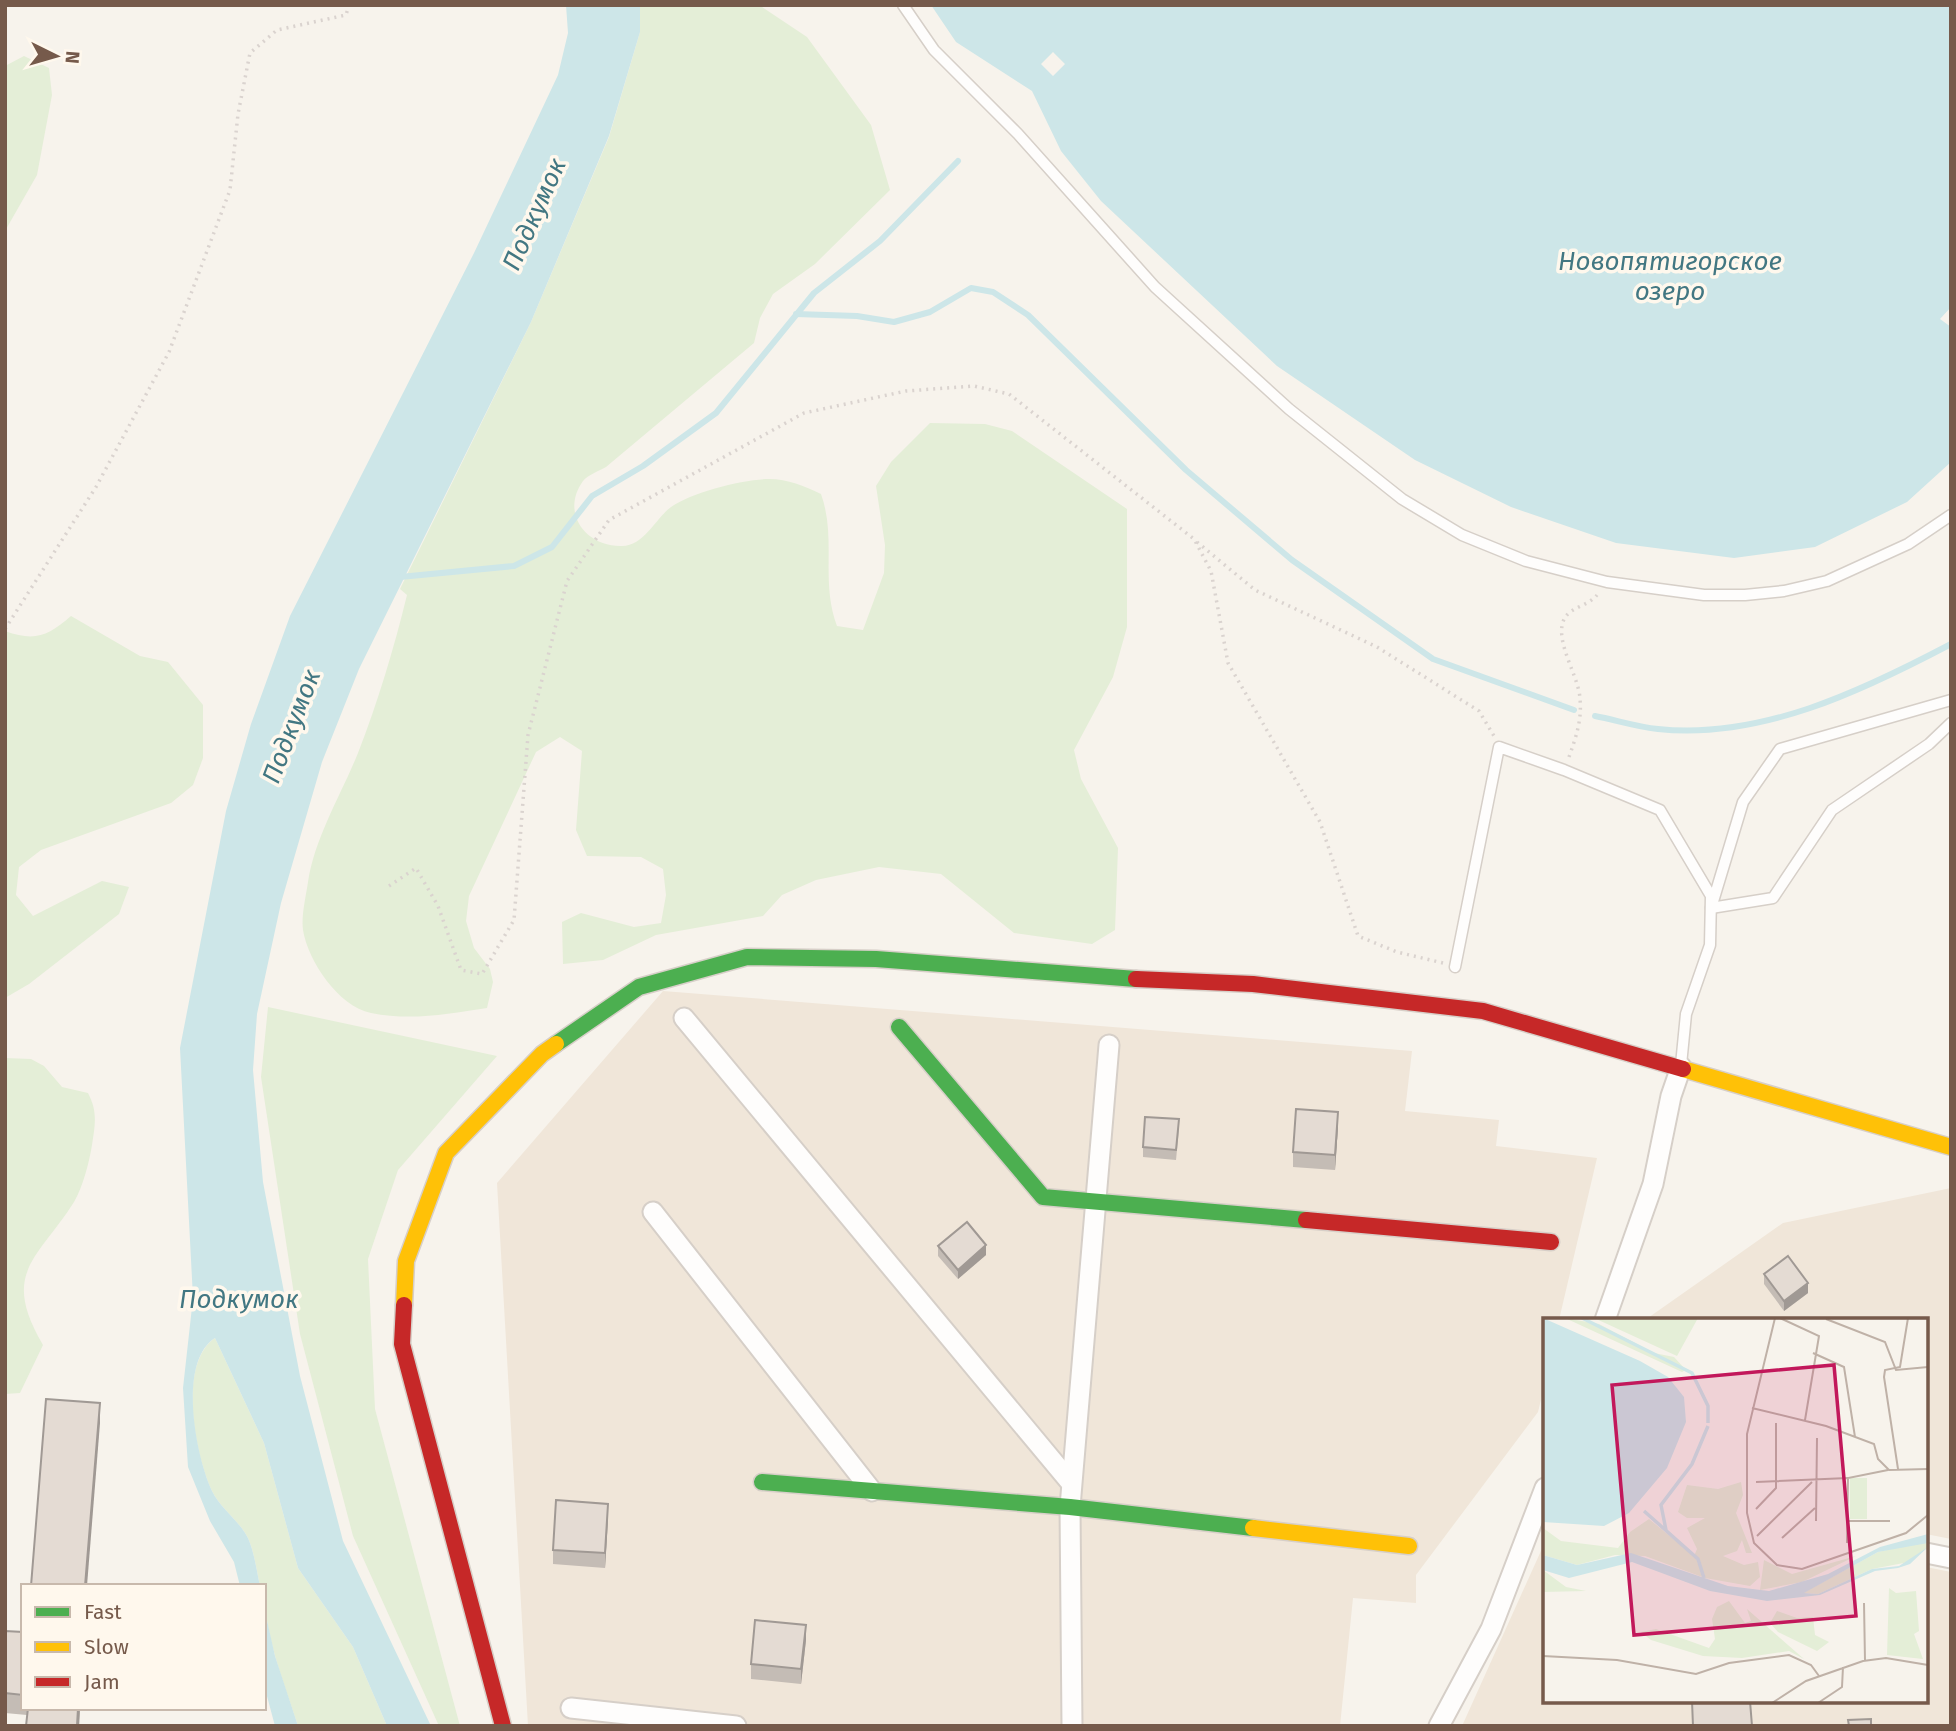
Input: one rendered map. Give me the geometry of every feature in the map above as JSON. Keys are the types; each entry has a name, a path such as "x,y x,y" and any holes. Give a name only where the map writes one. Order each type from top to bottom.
{"street":[{"path":"503,1726 402,1344 406,1261 446,1153 542,1054 639,987 747,957 876,959 1124,979 1253,984 1483,1011 1951,1147"},
{"path":"684,1018 1071,1483"},
{"path":"899,1027 1043,1197 1551,1242"},
{"path":"1072,1726 1071,1483 1109,1045"},
{"path":"1606,1318 1653,1184 1671,1096 1681,1067"},
{"path":"653,1212 872,1491"},
{"path":"762,1482 1070,1507 1409,1546"},
{"path":"1439,1726 1491,1629 1543,1493"},
{"path":"1928,1553 1951,1558"},
{"path":"571,1707 736,1726"}],"lane":[{"path":"903,5 934,50 1018,134 1155,287 1289,409 1402,499 1462,535 1526,561 1607,582 1704,595 1784,591 1827,581 1870,564 1951,515"},
{"path":"1711,908 1743,802 1780,749 1951,700"},
{"path":"1711,908 1773,898 1832,810 1929,744 1951,723"},
{"path":"1455,967 1499,747 1564,770 1661,810 1711,896 1710,945 1686,1014 1681,1067"}],"path":[{"path":"5,629 96,487 169,352 230,190 238,114 250,53 277,30 346,15 349,5"},
{"path":"389,886 416,868 438,906 461,970 482,974 514,920 528,736 567,581 609,520 804,413 906,391 974,386 1009,394 1255,590 1377,647 1479,711 1492,729 1499,747"},
{"path":"1194,539 1211,571 1228,663 1320,822 1358,936 1397,952 1455,967"},
{"path":"1564,770 1581,722 1577,675 1563,648 1561,630 1567,615 1593,600 1607,582"}],"shaded area":[{"path":"663,991 1412,1051 1405,1111 1499,1120 1496,1146 1597,1158 1559,1318 1543,1318 1543,1391 1538,1412 1416,1575 1416,1603 1353,1598 1340,1726 528,1726 497,1183"},
{"path":"1951,1188 1951,1539 1928,1534 1928,1318 1648,1318 1783,1223"},
{"path":"1543,1546 1543,1703 1928,1703 1928,1567 1951,1572 1951,1726 1462,1726"}],"green space":[{"path":"640,5 759,5 807,37 871,125 890,190 815,264 773,294 760,318 754,343 606,467 583,481 574,505 580,526 597,541 609,545 630,545 643,537 671,507 705,492 733,484 769,479 802,486 821,494 826,511 830,592 837,626 863,630 884,573 885,545 876,486 891,462 930,423 985,424 1012,431 1127,509 1127,627 1113,677 1074,750 1081,779 1118,848 1115,930 1092,944 1014,933 941,874 879,867 816,880 782,895 763,916 656,935 603,960 563,964 562,922 581,913 634,927 661,923 666,895 663,869 641,857 587,856 576,830 582,751 560,737 536,752 469,896 466,921 474,948 490,969 493,982 487,1008 415,1017 371,1013 359,1009 336,992 326,981 311,955 303,924 311,865 379,695 407,595 400,589 531,322 609,137 640,32"},
{"path":"24,56 49,68 52,95 37,175 5,231 5,66"},
{"path":"71,616 140,656 168,662 203,705 203,758 193,785 171,803 41,850 19,867 16,895 33,916 102,881 129,887 119,914 29,984 5,998 5,631 25,636 41,635"},
{"path":"268,1007 497,1056 398,1170 368,1259 375,1409 460,1726 439,1726 353,1536 300,1334 261,1077"},
{"path":"5,1058 31,1059 44,1066 62,1087 88,1093 95,1119 91,1152 80,1189 61,1222 37,1253 24,1283 25,1300 31,1320 43,1345 20,1393 5,1394"},
{"path":"215,1338 264,1443 298,1568 353,1647 387,1726 298,1726 275,1657 267,1622 266,1584 260,1584 247,1536 212,1491 200,1456 195,1434 193,1388 196,1368 203,1351"}],"water":[{"name":"Подкумок","path":"566,5 640,5 640,32 609,136 531,322 359,669 322,762 281,903 257,1014 253,1070 263,1182 300,1376 343,1541 431,1726 387,1726 353,1647 298,1568 264,1443 215,1338 203,1350 196,1367 193,1411 196,1434 212,1491 247,1536 260,1584 240,1584 234,1562 210,1521 188,1467 183,1388 193,1298 180,1048 226,811 251,724 290,616 474,253 558,75 568,33"},
{"name":"Новопятигорское озеро","path":"931,5 1951,5 1951,307 1940,319 1951,327 1951,462 1907,502 1815,547 1734,558 1616,543 1511,507 1415,460 1277,366 1101,201 1061,151 1032,91 956,42","holes":["1053,52 1065,64 1053,76 1041,64"]},
{"path":"266,1616 275,1656 298,1726 275,1726 266,1692"}],"building":[{"path":"1296,1109 1338,1112 1335,1155 1293,1152"},
{"path":"1145,1117 1179,1119 1176,1150 1143,1147"},
{"path":"967,1222 986,1245 958,1270 938,1246"},
{"path":"1788,1256 1808,1283 1784,1301 1764,1274"},
{"path":"46,1399 100,1403 85,1584 31,1584"},
{"path":"556,1500 608,1504 605,1553 553,1550"},
{"path":"755,1620 806,1625 801,1669 751,1664"},
{"path":"5,1631 21,1632 21,1695 5,1693"},
{"path":"1692,1703 1750,1703 1752,1726 1693,1726"},
{"path":"28,1710 78,1710 77,1726 26,1726"},
{"path":"1871,1719 1871,1726 1849,1726 1848,1720"}],"waterway":[{"path":"400,577 514,566 552,547 592,496 643,466 716,413 814,293 880,241 958,161"},
{"path":"796,314 857,316 894,322 930,312 971,288 993,292 1028,315 1186,470 1292,560 1433,659 1574,710"},
{"path":"1595,716 1658,729 1734,727 1772,719 1846,694 1951,644"}],"traffic: fast":[{"path":"556,1044 639,987 747,957 876,959 1136,979"},
{"path":"899,1027 1043,1197 1306,1220"},
{"path":"762,1482 1070,1507 1253,1528"}],"traffic: slow":[{"path":"404,1305 406,1261 446,1153 542,1054 556,1044"},
{"path":"1683,1069 1951,1147"},
{"path":"1253,1528 1409,1546"}],"traffic: jam":[{"path":"1136,979 1253,984 1483,1011 1683,1069"},
{"path":"1306,1220 1551,1242"},
{"path":"404,1305 402,1344 503,1726"}]}
